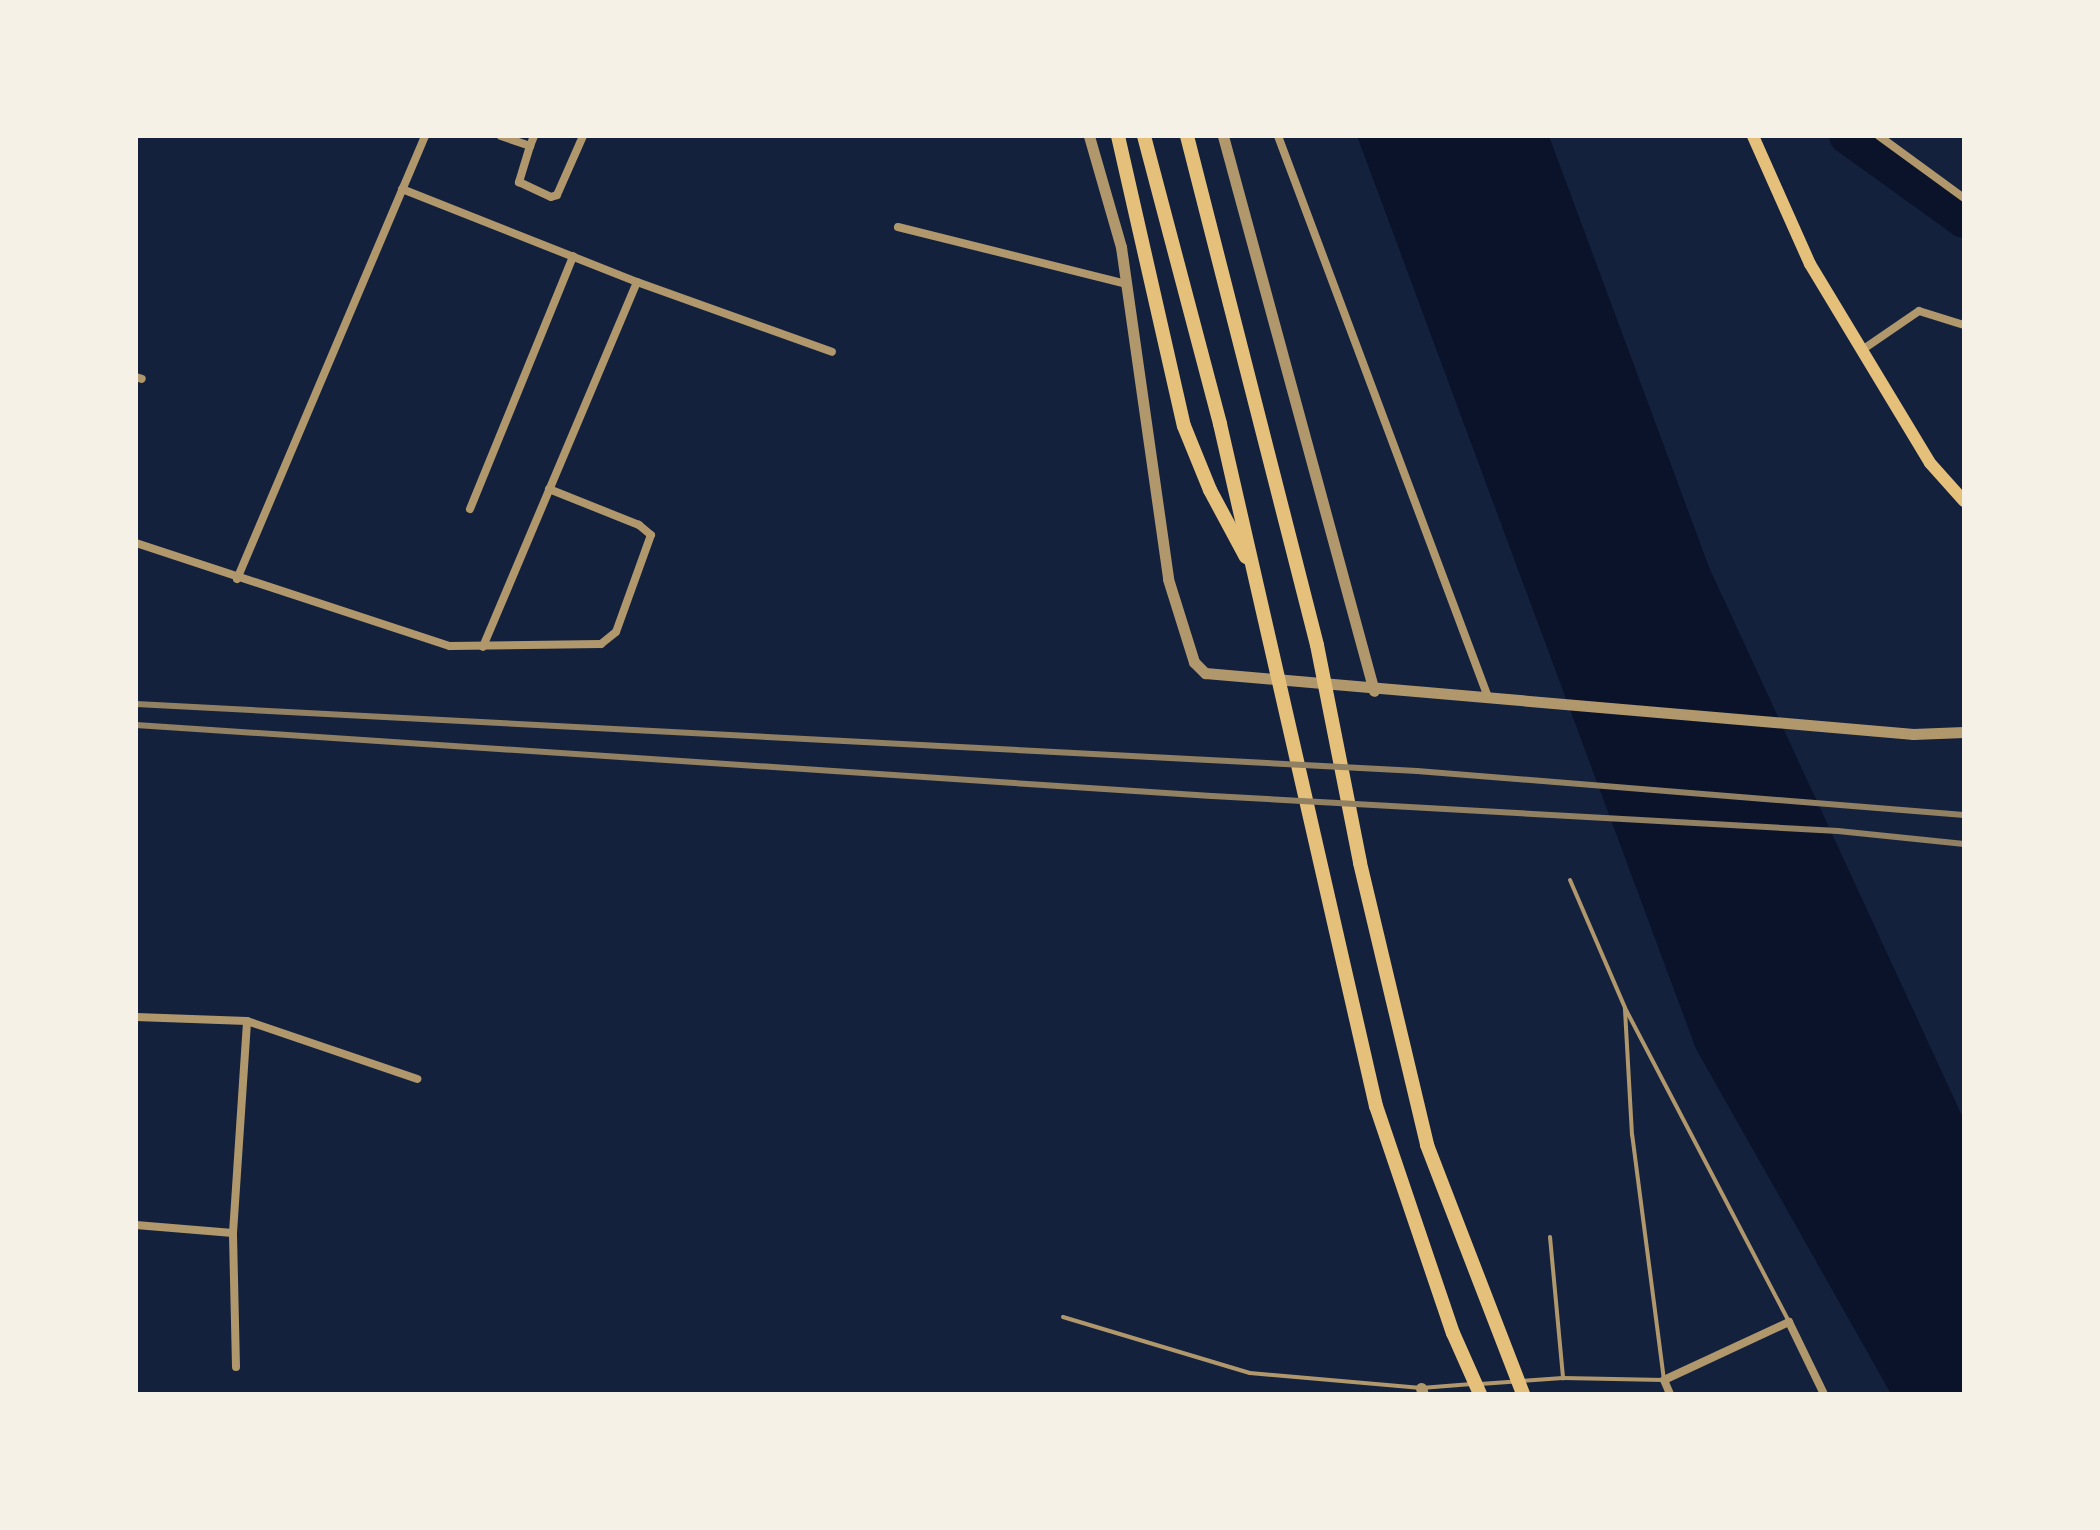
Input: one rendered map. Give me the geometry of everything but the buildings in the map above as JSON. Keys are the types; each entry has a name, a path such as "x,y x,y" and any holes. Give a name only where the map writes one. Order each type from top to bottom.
{"highway":[{"path":"1118,136 1184,426 1210,490 1256,575"},
{"path":"1144,136 1220,424 1376,1106 1453,1333 1480,1394"},
{"path":"1187,136 1262,416 1317,645 1360,863 1427,1145 1523,1394"}],"main road":[{"path":"1753,136 1810,264 1930,463 1964,501"}],"street":[{"path":"237,579 425,136"},
{"path":"501,136 530,146"},
{"path":"534,136 519,182 551,197 557,195 583,136"},
{"path":"1089,136 1127,284 1168,579 1194,662 1205,673 1224,678 1374,691 1488,697 1913,734 1964,732"},
{"path":"1223,136 1374,691"},
{"path":"1278,136 1488,697"},
{"path":"1879,136 1964,198"},
{"path":"402,189 637,282 832,352"},
{"path":"898,227 1127,284"},
{"path":"470,509 573,256"},
{"path":"483,647 637,282"},
{"path":"1862,350 1919,311 1964,325"},
{"path":"136,543 237,579 450,646 601,644 616,632 638,581 651,542 647,530 549,489"},
{"path":"136,1017 247,1021 417,1079"},
{"path":"236,1367 233,1233 247,1021"},
{"path":"136,1225 233,1233"},
{"path":"1670,1394 1664,1380 1789,1322 1824,1394"}],"lane":[{"path":"1570,880 1625,1008 1789,1322"},
{"path":"1063,1317 1250,1373 1422,1391 1563,1378 1664,1380 1632,1135 1625,1008"},
{"path":"1550,1237 1563,1378"}],"water":[{"path":"1357,136 1549,136 1709,567 1964,1120 1964,1394 1891,1394 1696,1049"}],"waterway":[{"path":"1847,136 1964,220"}],"railway":[{"path":"136,704 1417,771 1964,815"},
{"path":"136,725 1212,796 1838,831 1964,844"}]}
